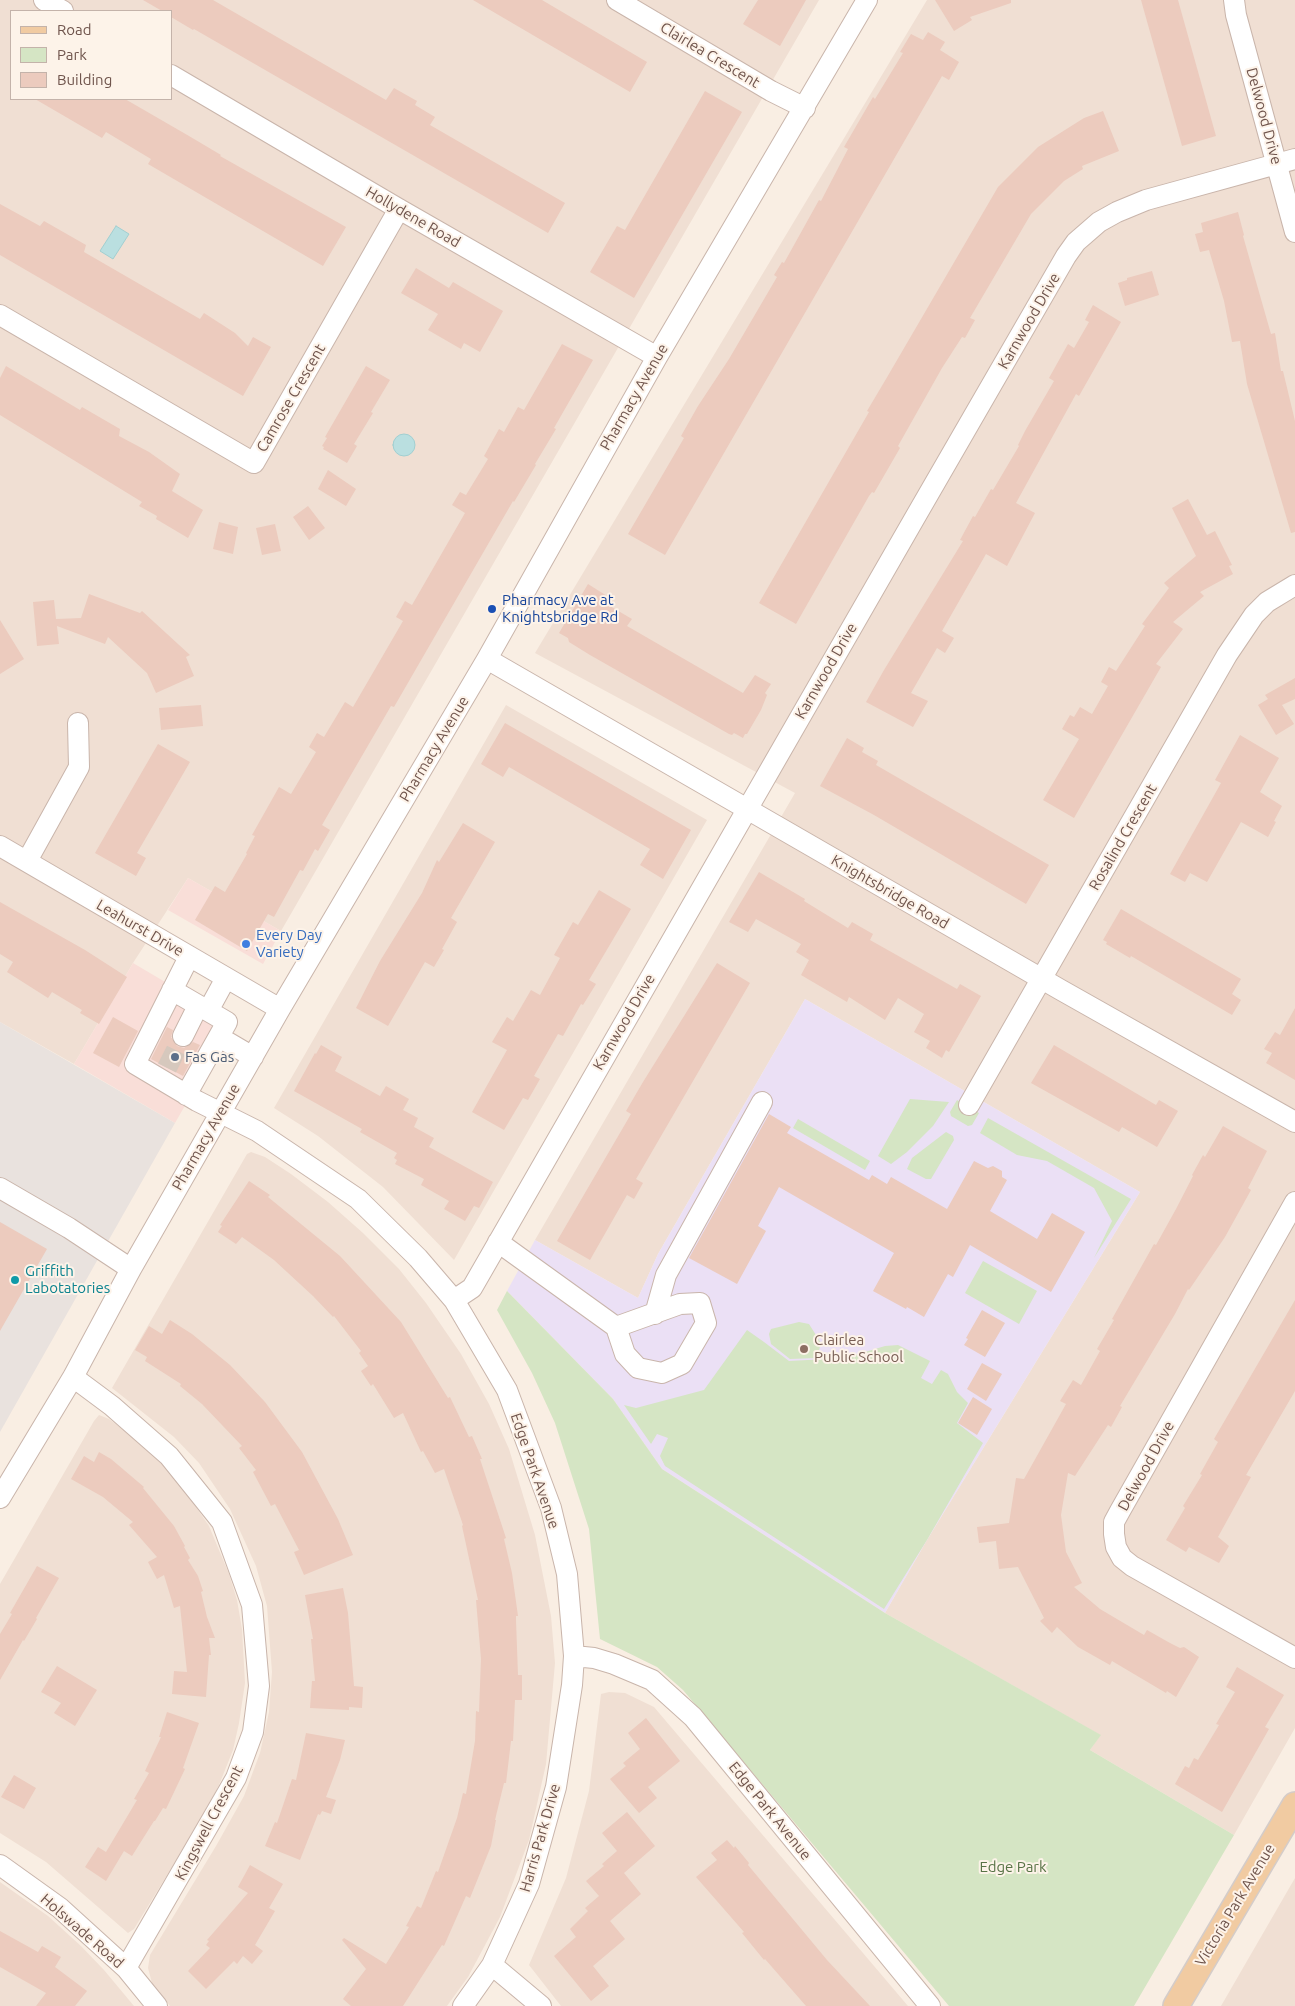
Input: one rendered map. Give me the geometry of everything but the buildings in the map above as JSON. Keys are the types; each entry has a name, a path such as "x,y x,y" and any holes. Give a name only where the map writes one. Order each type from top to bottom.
{"main road":[{"name":"Victoria Park Avenue","path":"1176,2006 1295,1805"}],"street":[{"path":"44,0 61,10"},
{"name":"Clairlea Crescent","path":"618,0 771,91 805,108"},
{"name":"Pharmacy Avenue","path":"0,1498 73,1377 131,1269 280,1009 487,659 657,357 867,0"},
{"name":"Delwood Drive","path":"1234,0 1286,162 1295,232"},
{"name":"Hollydene Road","path":"172,76 657,357"},
{"name":"Karnwood Drive","path":"454,1300 472,1288 1066,256 1076,242 1099,222 1146,200 1286,162"},
{"name":"Camrose Crescent","path":"0,315 254,463 399,209"},
{"name":"Rosalind Crescent","path":"969,1105 1242,631 1267,602 1295,585"},
{"name":"Knightsbridge Road","path":"487,659 747,810 1295,1122"},
{"path":"27,861 79,767 78,723"},
{"name":"Leahurst Drive","path":"0,846 280,1009"},
{"path":"186,1095 227,1022 172,990 189,957"},
{"path":"183,1036 226,978"},
{"name":"Edge Park Avenue","path":"172,990 135,1064 164,1074 186,1095 256,1131 358,1200 418,1258 454,1300 507,1390 551,1508 567,1574 574,1656 594,1658 614,1664 652,1680 693,1717 930,2006"},
{"path":"219,1038 253,1057"},
{"path":"655,1314 666,1275 762,1102"},
{"path":"0,1188 69,1228 131,1269"},
{"name":"Delwood Drive","path":"1295,1202 1114,1522 1116,1547 1122,1558 1132,1566 1295,1658"},
{"path":"498,1242 616,1327 624,1354 638,1368 662,1373 682,1364 706,1323 700,1303 680,1304 616,1327"},
{"name":"Kingswell Crescent","path":"73,1377 107,1402 170,1456 222,1522 252,1605 259,1686 254,1732 236,1778 126,1968"},
{"name":"Harris Park Drive","path":"463,2006 492,1965 529,1884 556,1787 572,1685 574,1656"},
{"name":"Holswade Road","path":"0,1865 60,1908 126,1968 156,2006"},
{"path":"492,1965 541,2006"}],"shaded area":[{"path":"0,0 819,0 281,931 188,878 133,963 74,1064 0,1022"},
{"path":"927,0 1295,0 1295,1728 1234,1835 1090,1750 1100,1735 885,1613 927,1540 1140,1192 805,999 658,1254 638,1298 535,1240 795,793 535,653"},
{"path":"506,705 707,820 454,1260 383,1187 318,1136 274,1108"},
{"path":"188,878 281,931 263,964 168,910"},
{"path":"133,963 233,1022 175,1123 74,1064"},
{"name":"Clairlea Public School","path":"805,999 1140,1192 927,1540 885,1613 662,1469 613,1399 507,1291 535,1240 638,1298 658,1254"},
{"path":"0,1022 175,1123 0,1432"},
{"path":"251,1152 265,1157 328,1202 399,1269 426,1303 461,1354 489,1404 509,1449 535,1535 551,1616 555,1663 546,1764 529,1840 500,1917 468,1977 447,2006 170,2006 152,1983 148,1968 150,1955 244,1796 260,1753 269,1712 272,1672 267,1606 256,1566 230,1509 199,1463 174,1437 112,1388 247,1154"},
{"path":"99,1415 109,1419 161,1461 181,1485 209,1526 229,1574 237,1600 242,1629 245,1683 233,1750 205,1813 134,1929 128,1933 46,1862 0,1833 0,1584"},
{"path":"609,1692 625,1693 654,1707 908,2006 561,2006 529,1965 566,1878 589,1791 601,1694"},
{"path":"1295,1878 1295,2006 1221,2006"},
{"path":"0,1882 48,1916 81,1946 134,2006 0,2006"}],"green space":[{"path":"910,1099 949,1102 933,1126 907,1152 891,1164 878,1156"},
{"path":"957,1100 979,1113 972,1125 968,1126 951,1116 950,1112"},
{"path":"988,1118 1131,1199 1094,1258 1112,1221 1094,1188 1047,1161 1017,1155 980,1133"},
{"path":"798,1119 870,1161 865,1170 793,1128"},
{"path":"946,1132 953,1136 954,1140 931,1179 926,1179 907,1169 912,1158"},
{"path":"983,1261 1037,1291 1019,1324 965,1293"},
{"name":"Edge Park","path":"507,1291 613,1399 662,1469 885,1613 1101,1735 1090,1750 1234,1835 1134,2006 949,2006 683,1690 657,1667 600,1639 589,1529 555,1423 532,1373 497,1310"},
{"path":"799,1322 809,1324 821,1343 817,1358 790,1359 771,1344 769,1334 771,1329"},
{"path":"747,1330 789,1361 845,1358 885,1346 898,1345 930,1361 921,1378 932,1384 941,1370 948,1374 957,1392 968,1403 957,1423 983,1443 927,1540 884,1609 665,1466 660,1456 668,1438 657,1434 651,1444 624,1405 636,1408 704,1390"}],"water":[{"path":"116,226 129,234 113,259 100,251"},
{"path":"404,434 412,437 415,445 412,453 404,456 396,453 393,445 396,437"}],"tunnel":[{"path":"167,1068 183,1036"}],"place":[{"name":"Pharmacy Ave at Knightsbridge Rd","path":"492,609"},
{"name":"Every Day Variety","path":"246,944"},
{"name":"Fas Gas","path":"175,1057"},
{"name":"Griffith Labotatories","path":"15,1280"},
{"name":"Clairlea Public School","path":"804,1349"}]}
